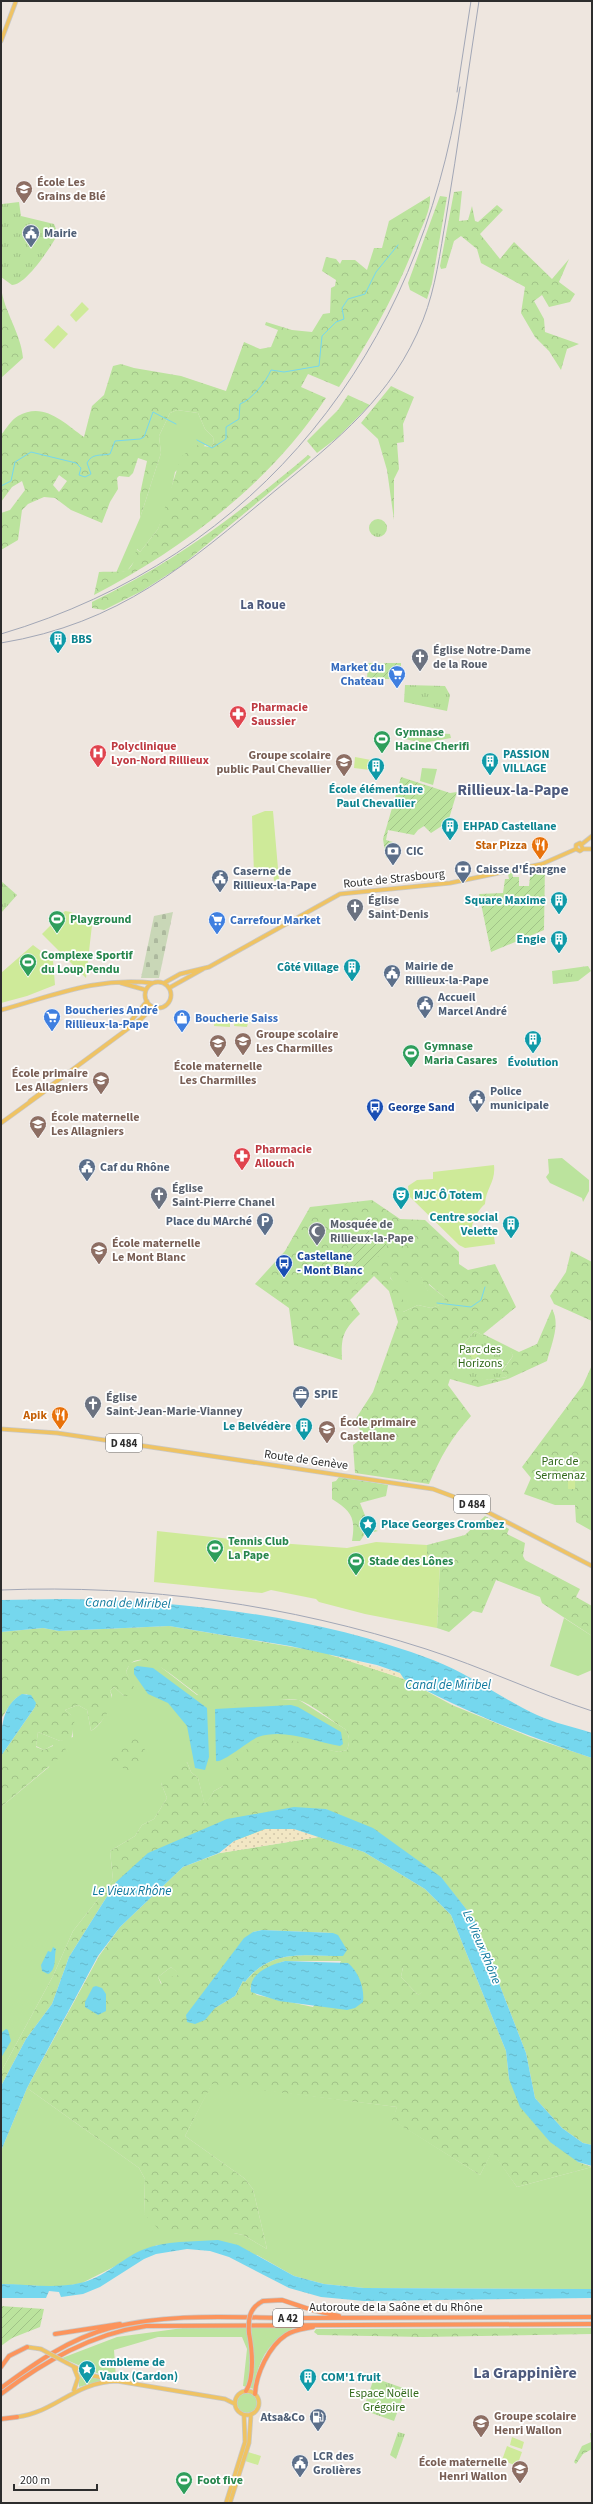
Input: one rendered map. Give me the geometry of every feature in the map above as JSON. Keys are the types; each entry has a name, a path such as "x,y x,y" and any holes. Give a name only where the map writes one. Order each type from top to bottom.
{"highway":[{"path":"246,2391 250,2383 252,2350 249,2333 249,2316 252,2310 263,2301 282,2300 312,2310 345,2318"},
{"name":"Autoroute de la Saône et du Rhône","path":"1,2388 33,2365 65,2346 95,2333 127,2324 174,2319 592,2317"},
{"path":"55,2334 118,2324 127,2324"},
{"name":"Autoroute de la Saône et du Rhône","path":"1,2394 60,2354 98,2338 125,2330 170,2325 592,2324"},
{"path":"255,2394 268,2354 279,2340 294,2331 318,2325"},
{"path":"1,2367 9,2356 27,2347"},
{"path":"1,2419 17,2417"}],"main road":[{"path":"1,41 16,1"},
{"path":"592,836 582,846 580,851 576,849 577,844 582,846 592,850"},
{"name":"Route de Strasbourg","path":"169,988 340,894 450,883 542,864 576,849"},
{"name":"Route de Strasbourg","path":"164,983 180,974 204,968"},
{"path":"1,1010 88,984 126,980 164,983 169,988 171,996 168,1003 161,1007 153,1006 147,1001 146,990"},
{"path":"118,982 146,990"},
{"path":"146,990 153,983"},
{"path":"121,1032 147,1001"},
{"path":"1,1123 121,1032 141,1019 153,1006"},
{"name":"Route de Genève","path":"1,1429 57,1433 433,1489 468,1502 592,1566"},
{"path":"27,2347 41,2349 74,2367 117,2382 225,2400 235,2404"},
{"path":"72,2392 78,2382 74,2367"},
{"path":"17,2417 30,2415 43,2410 72,2392 94,2383 117,2382"},
{"path":"225,2400 237,2397 246,2391 255,2394 259,2405 252,2414 248,2443 230,2503"},
{"path":"237,2397 235,2404 237,2410 244,2415 252,2414"},
{"path":"226,2503 245,2442 244,2415"}],"green space":[{"path":"462,191 459,221 468,220 472,206 475,221 478,222 497,205 503,210 480,234 500,259 514,242 552,279 569,259 559,282 575,294 570,302 549,307 542,295 534,301 544,319 545,332 579,344 567,349 561,370 549,351 535,337 521,313 525,287 481,263 477,249 461,236 454,241 446,268 441,269 440,266 454,192"},
{"path":"430,196 427,215 403,274 384,313 339,387 308,374 301,387 326,398 303,429 278,458 251,486 222,511 192,535 160,556 127,577 94,595 99,572 120,572 129,569 132,565 136,549 140,552 158,529 181,457 195,445 211,447 214,443 213,437 205,429 198,413 177,410 170,413 159,436 161,453 140,518 140,494 147,461 138,458 133,473 129,477 119,476 117,478 118,489 110,502 102,523 71,510 55,498 44,497 28,504 22,510 18,540 1,550 1,513 10,510 25,490 22,481 12,487 1,502 1,435 15,418 27,412 45,412 61,420 84,437 92,406 104,395 113,366 121,364 134,368 181,376 226,391 244,342 260,349 271,347 278,330 265,325 266,322 292,330 312,332 323,314 330,313 331,288 335,286 336,280 322,271 326,257 336,259 340,264 342,260 355,260 367,270 374,248 382,248 389,221","holes":["59,475 67,481 59,492 53,485"]},
{"path":"440,196 447,197 432,283 427,299 410,290 408,283"},
{"path":"19,202 21,216 54,224 58,234 31,273 18,283 12,285 1,277 1,211 2,204"},
{"path":"1,287 5,305 22,349 23,358 1,378"},
{"path":"82,302 89,309 76,322 70,315"},
{"path":"58,325 68,334 54,349 44,340"},
{"path":"391,386 414,397 403,424 404,442 397,443 399,469 394,479 394,520 387,470 378,439 361,423"},
{"path":"348,395 370,405 338,437 317,453 307,441 338,410"},
{"path":"177,410 198,413 205,429 213,437 214,443 211,447 205,445 175,472 169,501 158,529 140,552 137,549 136,559 127,571 116,573 140,518 161,453 159,436 170,413"},
{"path":"308,455 311,457 299,468 181,566 142,591 104,610 92,608 92,602 122,587 205,536"},
{"path":"378,519 384,522 387,528 384,534 378,537 372,534 369,528 372,522"},
{"path":"368,663 401,663 401,679 367,679"},
{"path":"405,685 445,686 450,695 447,711 404,702"},
{"path":"404,731 450,734 451,738 422,743 405,739"},
{"path":"407,731 420,731 423,735 422,739 408,737"},
{"path":"355,757 371,760 370,770 354,768"},
{"path":"422,768 437,769 433,785 420,781"},
{"path":"401,777 450,793 457,792 448,822 431,833 424,826 414,835 388,830 386,840 393,842 390,855 386,858 383,839"},
{"path":"265,811 273,811 279,880 274,881 273,871 254,874 252,816"},
{"path":"545,865 544,930 491,952 479,894 503,893 505,879 509,879 508,874 512,872 513,877 519,877 519,886 529,886 531,868"},
{"path":"1,881 17,895 1,913"},
{"name":"Complexe Sportif du Loup Pendu","path":"65,911 71,912 92,925 86,978 42,934"},
{"path":"173,912 159,978 141,978 154,916"},
{"name":"Complexe Sportif du Loup Pendu","path":"33,945 53,960 55,985 27,996 1,1003 1,973"},
{"path":"588,966 591,971 578,981 553,984 552,971"},
{"path":"215,1018 230,1019 230,1027 214,1026"},
{"path":"235,1018 254,1019 253,1023 248,1023 247,1027 234,1026"},
{"path":"562,1158 589,1180 589,1191 583,1202 582,1198 550,1183 546,1177 549,1173 548,1159"},
{"path":"494,1165 494,1176 485,1204 476,1216 472,1230 493,1229 495,1244 465,1248 459,1245 409,1196 408,1186 417,1180 433,1179 433,1172"},
{"path":"372,1200 400,1219 425,1220 459,1252 459,1264 468,1270 495,1264 516,1307 483,1334 519,1352 537,1344 552,1309 555,1315 556,1321 554,1335 547,1361 508,1379 478,1387 450,1379 448,1385 471,1416 447,1448 429,1484 355,1473 353,1445 357,1442 360,1430 355,1420 373,1392 398,1322 389,1291 374,1276 350,1300 360,1314 344,1334 342,1360 294,1345 289,1308 255,1284 285,1251 310,1207","holes":["393,1272 415,1287 421,1277 428,1292 429,1284 444,1297 445,1303 431,1308 418,1305 403,1312 403,1289 390,1278","475,1331 511,1352 513,1356 502,1372 507,1377 489,1380 453,1370 462,1345"]},
{"path":"365,1228 387,1245 356,1284 334,1265"},
{"path":"571,1251 592,1262 592,1321 554,1304 550,1296 566,1272"},
{"path":"393,1271 421,1276 428,1291 428,1284 444,1297 446,1303 431,1308 418,1305 403,1312 402,1294 390,1277"},
{"name":"Parc des Horizons","path":"475,1331 511,1351 513,1356 502,1371 507,1377 489,1380 455,1374 453,1370 462,1345"},
{"path":"474,1344 480,1352 474,1360 465,1350"},
{"name":"Parc de Sermenaz","path":"592,1365 592,1531 576,1522 575,1505 555,1505 524,1494 531,1478 522,1467 583,1385"},
{"path":"568,1475 575,1475 575,1489 568,1489"},
{"path":"339,1477 388,1485 386,1496 360,1503 370,1528 378,1531 365,1534 360,1541 352,1541 353,1526 351,1516 348,1511 332,1499 332,1482 336,1481"},
{"path":"485,1516 509,1529 507,1534 525,1543 523,1556 525,1560 580,1589 576,1597 592,1606 592,1636 542,1603 540,1597 496,1580 482,1613 473,1611 449,1632 437,1628 440,1562 427,1555 427,1545 465,1535"},
{"name":"Stade des Lônes","path":"157,1531 277,1544 347,1548 376,1542 427,1545 427,1555 440,1562 437,1628 365,1614 319,1602 316,1599 271,1590 262,1593 154,1582"},
{"path":"564,1618 592,1636 592,1670 578,1676 550,1666"},
{"path":"169,1626 328,1653 404,1679 452,1705 530,1737 592,1758 592,2145 583,2143 562,2128 535,2098 526,2053 474,1919 441,1878 326,1809 116,1882 69,1957 52,2004 26,2039 1,2086 1,2072 53,1976 73,1931 113,1880 110,1851 135,1836 142,1825 154,1819 167,1798 161,1783 162,1779 181,1764 187,1762 191,1772 198,1778 205,1805 214,1791 223,1786 225,1769 256,1743 275,1739 297,1742 339,1752 347,1750 349,1739 345,1729 303,1702 298,1700 276,1699 227,1704 216,1703 199,1695 152,1662 141,1660 132,1662 126,1672 135,1689 132,1696 124,1696 114,1687 110,1691 110,1708 99,1724 91,1731 87,1710 78,1705 65,1710 75,1718 71,1740 60,1741 38,1732 36,1747 44,1750 49,1747 62,1745 65,1746 66,1752 1,1807 1,1756 35,1707 27,1694 18,1696 1,1719 1,1632 43,1628 59,1631"},
{"path":"145,1659 153,1661 197,1695 299,1700 345,1729 349,1739 347,1750 339,1752 328,1750 223,1786 214,1791 205,1806 198,1778 191,1772 187,1762 161,1783 167,1798 154,1819 142,1825 135,1836 110,1851 113,1880 73,1931 53,1976 1,2072 1,1807 49,1767 53,1745 44,1750 36,1746 38,1732 60,1741 73,1737 71,1715 65,1710 78,1705 87,1710 91,1731 99,1724 107,1710 112,1695 110,1691 114,1687 124,1696 133,1687 126,1672 130,1663"},
{"path":"136,1736 148,1754 144,1761 132,1770 124,1770 121,1765 112,1764 109,1758"},
{"path":"319,1837 364,1852 425,1889 451,1915 506,2051 509,2079 578,2162 592,2167 517,2187 492,2152 480,2175 392,2120 397,2107 212,2084 185,2136 244,2178 253,2189 267,2249 243,2235 234,2233 162,2233 144,2214 145,2179 139,2168 27,2088 99,1956 120,1927 183,1867 220,1853","holes":["262,1930 333,1933 343,1956 303,1955 278,1959 255,1971 245,1982 243,1981 235,1996 215,2008 253,1932","285,1961 341,1961 313,2007 257,1995 250,1989 252,1984 264,1971","406,1966 422,1992 418,1995 401,1977 403,1967","171,1967 178,1973 178,1975 167,1978 161,1984 158,1977"]},
{"path":"406,1965 423,1992 418,1995 401,1977 403,1967"},
{"path":"171,1967 179,1973 178,1975 162,1984 158,1977"},
{"path":"212,2083 397,2107 393,2120 480,2175 492,2151 517,2187 592,2167 592,2289 364,2288 324,2284 294,2276 257,2255 157,2245 82,2283 60,2287 1,2284 1,2151 27,2088 139,2168 145,2179 144,2214 243,2235 267,2249 253,2189 244,2178 185,2136"},
{"path":"1,2306 44,2309 40,2327 12,2338 1,2346"},
{"path":"183,2328 293,2328 273,2344 264,2355 256,2375 254,2389 243,2386 247,2349 242,2337 158,2337 114,2350 116,2378 99,2374 62,2358 117,2337"},
{"path":"592,2328 592,2334 423,2337 318,2335 314,2332 316,2329"},
{"path":"79,2372 104,2380 79,2387"},
{"name":"Espace Noëlle Grégoire","path":"374,2378 406,2389 394,2421 363,2410"},
{"path":"247,2393 254,2396 257,2403 254,2410 247,2413 240,2410 237,2403 240,2396"},
{"path":"398,2432 405,2434 396,2459 390,2455"},
{"path":"590,2433 592,2433 592,2449 583,2454 576,2464 574,2462 582,2446 591,2442"},
{"path":"512,2437 524,2442 522,2449 510,2445"},
{"path":"507,2446 522,2452 517,2466 502,2460"},
{"path":"248,2452 261,2456 258,2465 245,2461"}],"sand":[{"path":"328,1653 400,1673 404,1679 330,1655"},
{"path":"265,1829 294,1829 319,1837 220,1853 234,1841"}],"water":[{"name":"Canal de Miribel","path":"65,1599 158,1603 252,1614 344,1632 389,1645 433,1660 460,1672 511,1702 544,1718 592,1733 592,1758 473,1713 404,1679 400,1673 377,1665 290,1646 169,1626 59,1631 43,1628 1,1632 1,1600"},
{"path":"137,1666 153,1668 207,1708 209,1757 205,1770 195,1768 187,1726 168,1703 148,1694 134,1674 134,1668"},
{"path":"22,1694 31,1695 36,1703 35,1707 1,1756 3,1721 9,1706"},
{"path":"291,1705 298,1707 341,1732 343,1744 340,1746 289,1735 268,1735 254,1739 224,1759 216,1761 215,1709"},
{"name":"Le Vieux Rhône","path":"294,1807 326,1809 373,1828 441,1877 474,1919 526,2053 535,2098 562,2128 583,2143 592,2145 592,2166 578,2162 550,2142 520,2107 509,2079 506,2051 451,1915 425,1889 364,1852 294,1829 265,1829 234,1841 219,1853 183,1867 120,1927 98,1956 27,2088 1,2151 1,2086 26,2039 52,2004 69,1957 116,1882 148,1853 227,1819"},
{"path":"262,1930 333,1933 338,1935 347,1950 343,1956 302,1955 277,1959 255,1971 245,1982 243,1981 235,1996 215,2008 205,2020 195,2024 187,2022 186,2015 244,1938 253,1932"},
{"path":"53,1947 56,1949 55,1963 53,1969 48,1974 42,1971 41,1965 48,1951 51,1952"},
{"path":"285,1961 348,1963 355,1970 360,1980 363,1991 363,2002 355,2008 347,2010 279,2001 251,1992 251,1986 256,1975 266,1968"},
{"path":"96,1986 102,1988 106,1994 106,2011 98,2015 85,2007 85,2002 93,1987"},
{"path":"6,2029 8,2030 11,2041 1,2058 1,2033"},
{"path":"218,2240 238,2245 294,2276 324,2284 364,2288 592,2289 592,2298 364,2301 321,2297 289,2288 229,2257 210,2251 187,2249 156,2254 144,2259 100,2287 83,2294 61,2297 59,2292 49,2291 46,2298 1,2298 1,2284 60,2286 80,2283 89,2281 105,2273 142,2250 160,2244"}],"waterway":[{"path":"197,440 212,448 226,439 226,427 239,419 240,404 249,399 258,390 266,380 271,370 284,372 319,366 322,336 336,322 344,319 342,308 348,299 365,294 376,272 398,245"},
{"path":"1,486 11,481 15,462 31,452 76,463 81,468 79,475 85,477 91,474 87,463 89,460 94,456 110,454 115,441 140,439 144,437 153,412 176,424"},
{"path":"437,1303 471,1307 481,1300 485,1287"}],"railway":[{"path":"457,92 471,1"},
{"path":"1,643 44,634 82,621 117,606 150,587 181,566 212,543 321,453 361,415 396,372 423,320 431,295 440,257 479,1"},
{"path":"1,634 94,599 177,553 250,496 313,430 365,355 408,273 439,183 460,87"},
{"path":"1,1590 109,1590 163,1594 269,1609 322,1620 426,1649 592,1711"}],"place":[{"name":"École Les Grains de Blé","path":"24,204"},
{"name":"Mairie","path":"31,248"},
{"name":"BBS","path":"58,654"},
{"name":"Église Notre-Dame de la Roue","path":"420,672"},
{"name":"Market du Chateau","path":"397,689"},
{"name":"Pharmacie Saussier","path":"238,729"},
{"name":"Gymnase Hacine Cherifi","path":"382,754"},
{"name":"Polyclinique Lyon-Nord Rillieux","path":"98,768"},
{"name":"PASSION VILLAGE","path":"490,776"},
{"name":"Groupe scolaire public Paul Chevallier","path":"344,777"},
{"name":"École élémentaire Paul Chevallier","path":"376,781"},
{"name":"EHPAD Castellane","path":"450,841"},
{"name":"Star Pizza","path":"540,860"},
{"name":"CIC","path":"393,866"},
{"name":"Caisse d'Épargne","path":"463,884"},
{"name":"Caserne de Rillieux-la-Pape","path":"220,893"},
{"name":"Square Maxime","path":"559,915"},
{"name":"Église Saint-Denis","path":"355,922"},
{"name":"Playground","path":"57,934"},
{"name":"Carrefour Market","path":"217,935"},
{"name":"Engie","path":"559,954"},
{"name":"Complexe Sportif du Loup Pendu","path":"28,977"},
{"name":"Côté Village","path":"352,982"},
{"name":"Mairie de Rillieux-la-Pape","path":"392,988"},
{"name":"Accueil Marcel André","path":"425,1019"},
{"name":"Boucheries André Rillieux-la-Pape","path":"52,1032"},
{"name":"Boucherie Saiss","path":"182,1033"},
{"name":"Évolution","path":"533,1054"},
{"name":"Groupe scolaire Les Charmilles","path":"243,1056"},
{"name":"École maternelle Les Charmilles","path":"218,1058"},
{"name":"Gymnase Maria Casares","path":"411,1068"},
{"name":"École primaire Les Allagniers","path":"101,1095"},
{"name":"Police municipale","path":"477,1113"},
{"name":"George Sand","path":"375,1122"},
{"name":"École maternelle Les Allagniers","path":"38,1139"},
{"name":"Pharmacie Allouch","path":"242,1171"},
{"name":"Caf du Rhône","path":"87,1182"},
{"name":"Église Saint-Pierre Chanel","path":"159,1210"},
{"name":"MJC Ô Totem","path":"401,1210"},
{"name":"Place du MArché","path":"265,1236"},
{"name":"Centre social Velette","path":"511,1239"},
{"name":"Mosquée de Rillieux-la-Pape","path":"317,1246"},
{"name":"École maternelle Le Mont Blanc","path":"99,1265"},
{"name":"Castellane - Mont Blanc","path":"284,1278"},
{"name":"SPIE","path":"301,1409"},
{"name":"Église Saint-Jean-Marie-Vianney","path":"93,1419"},
{"name":"Apik","path":"60,1430"},
{"name":"Le Belvédère","path":"304,1441"},
{"name":"École primaire Castellane","path":"327,1444"},
{"name":"Place Georges Crombez","path":"368,1539"},
{"name":"Tennis Club La Pape","path":"215,1563"},
{"name":"Stade des Lônes","path":"356,1576"},
{"name":"embleme de Vaulx (Cardon)","path":"87,2384"},
{"name":"COM'1 fruit","path":"308,2392"},
{"name":"Atsa&Co","path":"318,2432"},
{"name":"Groupe scolaire Henri Wallon","path":"481,2438"},
{"name":"LCR des Grolières","path":"300,2478"},
{"name":"École maternelle Henri Wallon","path":"520,2484"},
{"name":"Foot five","path":"184,2495"}],"district":[{"name":"La Roue","path":"263,605"},
{"name":"Rillieux-la-Pape","path":"513,790"},
{"name":"La Grappinière","path":"525,2373"}]}
